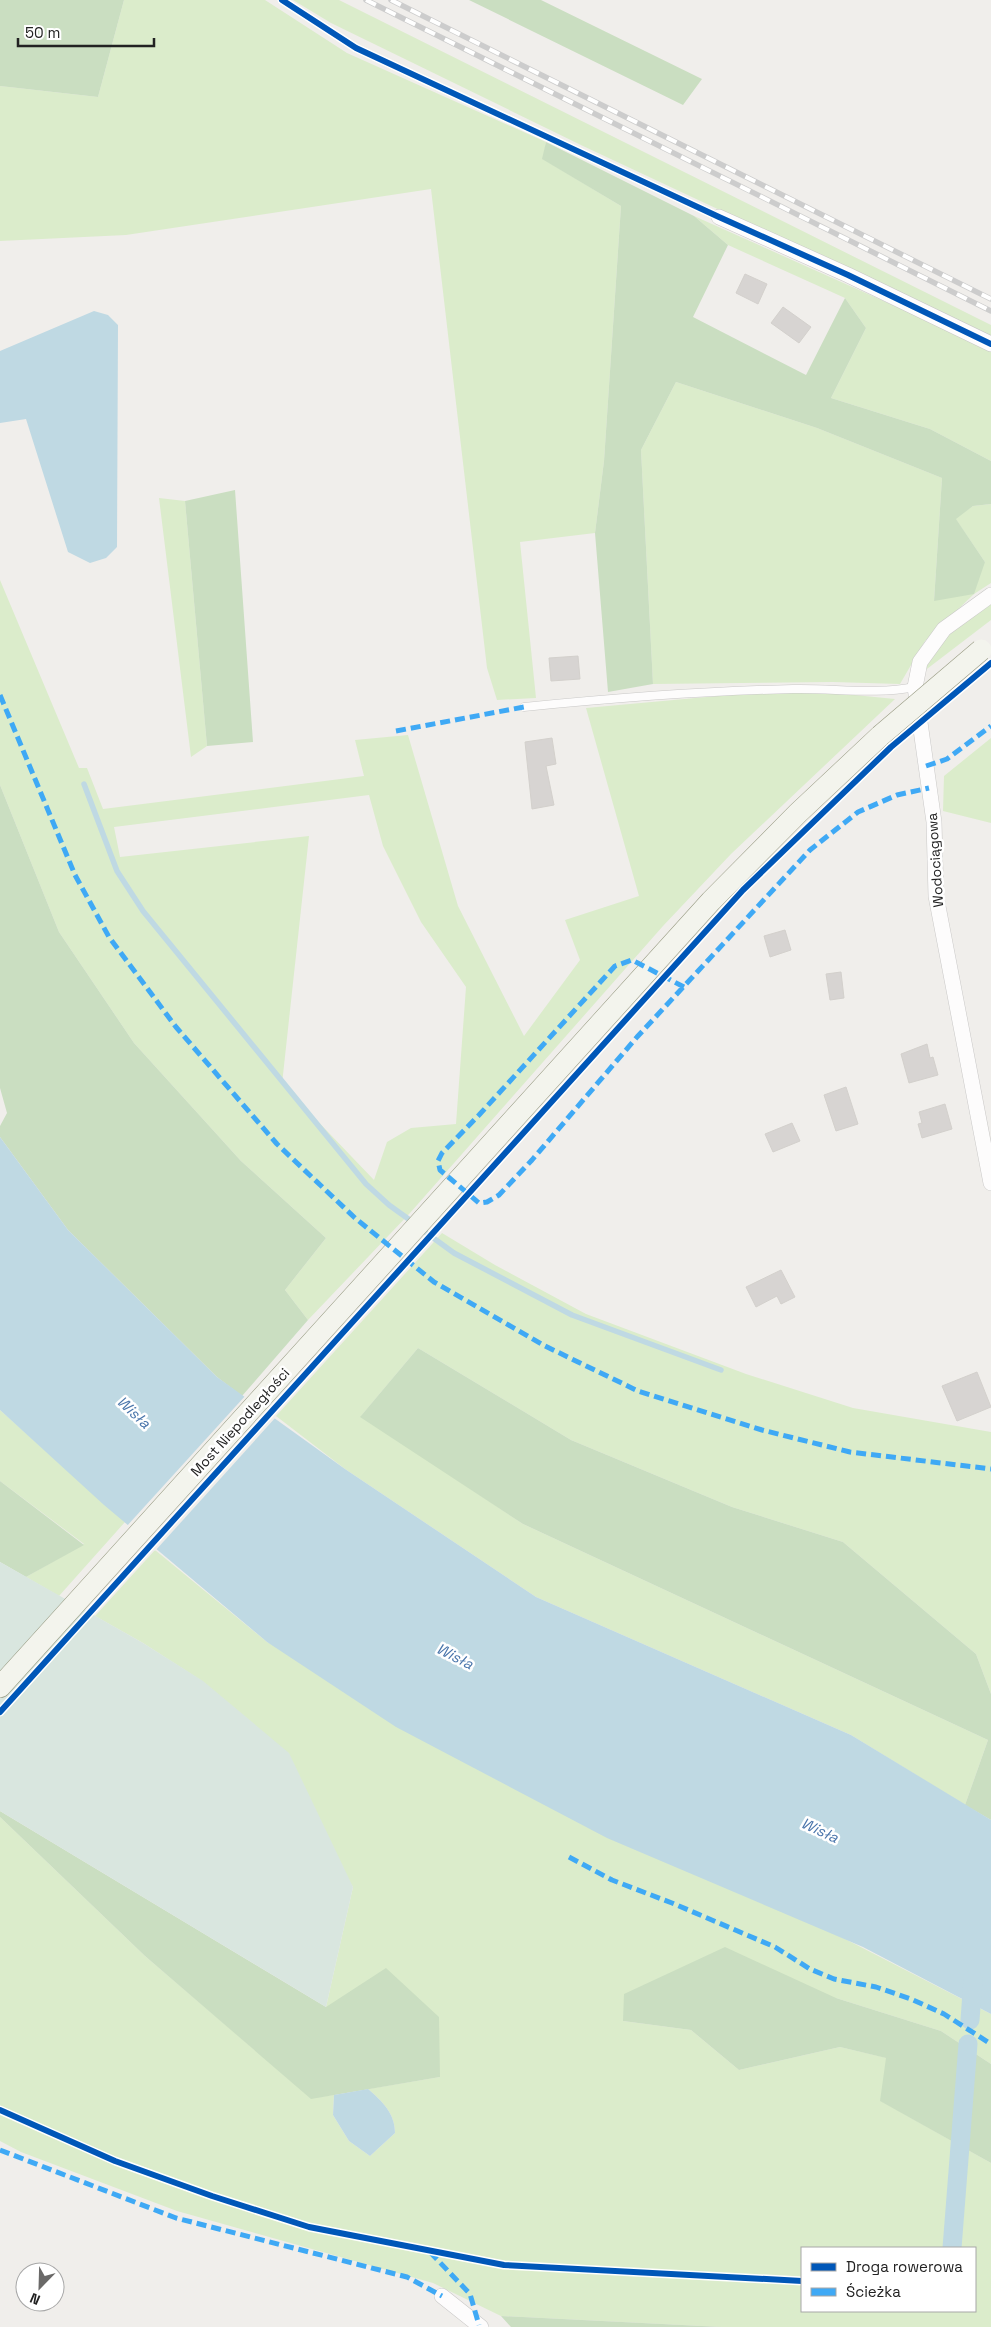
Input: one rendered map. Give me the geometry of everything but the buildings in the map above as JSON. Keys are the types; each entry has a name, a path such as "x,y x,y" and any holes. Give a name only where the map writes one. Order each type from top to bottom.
{"main road":[{"name":"Most Niepodległości","path":"0,1687 734,878 798,813 880,736 986,646"}],"street":[{"path":"719,218 848,274 991,344"},
{"name":"Wodociągowa","path":"991,595 944,629 920,662 915,686 934,822 936,896 991,1183"},
{"path":"442,2296 481,2327"}],"lane":[{"path":"524,707 642,695 794,689 893,691 915,686"}],"green space":[{"path":"0,0 124,0 98,97 0,86"},
{"path":"124,0 265,0 347,53 546,142 543,159 621,206 604,461 595,533 520,542 536,698 497,700 487,668 431,189 126,235 0,241 0,86 98,97"},
{"path":"293,0 339,0 991,325 991,337 583,146 331,23"},
{"path":"469,0 541,0 702,79 683,105"},
{"path":"546,142 694,216 728,245 693,317 806,375 845,298 866,328 831,398 930,429 991,461 991,504 973,506 956,519 985,562 974,594 934,601 942,478 817,428 676,382 641,450 653,684 608,692 595,533 604,461 621,206 542,159"},
{"path":"694,216 964,337 991,351 991,461 930,429 831,398 866,328 845,298 728,245"},
{"path":"676,382 817,428 942,478 934,601 985,562 955,518 973,506 991,504 991,583 974,594 925,641 900,684 833,682 653,684 641,450"},
{"path":"235,490 253,742 207,746 185,501"},
{"path":"159,498 185,501 207,746 191,757"},
{"path":"0,580 79,768 87,768 103,809 364,776 355,740 408,735 458,906 524,1036 580,960 565,920 639,896 586,708 794,689 895,699 731,854 663,926 410,1213 308,1320 285,1290 326,1238 241,1161 134,1043 59,932 0,785","holes":["369,795 383,846 421,922 466,987 456,1124 411,1128 387,1142 374,1180 282,1084 309,836 120,857 114,827"]},
{"path":"991,603 991,620 923,672 945,638"},
{"path":"991,738 991,823 943,811 944,776"},
{"path":"0,785 59,932 134,1043 241,1161 326,1238 285,1290 308,1320 242,1396 217,1377 68,1230 0,1137 0,1126 7,1113 0,1088"},
{"path":"442,1233 495,1265 586,1314 746,1374 853,1408 991,1432 991,1694 976,1654 843,1542 732,1507 571,1440 418,1348 361,1416 523,1524 988,1740 965,1805 851,1735 536,1597 345,1469 276,1416"},
{"path":"418,1348 571,1440 732,1507 843,1542 976,1654 991,1694 991,1820 965,1805 988,1740 523,1524 360,1417"},
{"path":"0,1410 125,1522 59,1596 26,1577 84,1544 0,1481"},
{"path":"0,1481 84,1545 26,1577 0,1562"},
{"path":"155,1550 267,1642 991,2014 991,2064 941,2031 836,1998 623,2021 691,2030 739,2070 840,2047 887,2058 881,2101 991,2163 991,2327 722,2327 501,2316 433,2283 177,2211 21,2152 0,2141 0,1817 145,1956 311,2098 334,2095 333,2115 349,2141 370,2156 395,2133 393,2119 387,2108 368,2089 440,2077 326,2007 353,1887 202,1681 143,1643 95,1616"},
{"path":"0,1811 326,2007 386,1968 439,2017 440,2077 311,2099 145,1956 0,1817"},
{"path":"725,1947 836,1998 941,2031 991,2064 991,2163 880,2101 886,2058 840,2047 739,2070 691,2030 623,2021 624,1994"},
{"path":"501,2316 722,2327 511,2327"}],"shaded area":[{"path":"0,1562 143,1643 203,1681 289,1753 353,1887 326,2007 0,1811"}],"water":[{"path":"94,311 108,315 118,325 117,547 106,558 90,563 68,552 26,419 0,423 0,351"},
{"name":"Wisła","path":"0,1137 68,1230 217,1377 345,1469 536,1597 851,1735 991,1820 991,2014 863,1947 607,1838 396,1727 267,1642 104,1505 0,1410"},
{"path":"368,2089 387,2108 393,2119 395,2133 370,2156 349,2141 333,2115 334,2095"}],"pier":[{"path":"246,1395 276,1417 155,1551 126,1527"}],"waterway":[{"path":"84,784 117,871 143,911 366,1184 389,1205 414,1223"},
{"path":"421,1229 454,1253 572,1315 721,1370"},
{"path":"970,2020 973,1979"},
{"path":"952,2247 968,2044"}],"railway":[{"path":"366,0 991,311"},
{"path":"391,0 991,299"}],"marked path":[{"path":"0,695 75,875 109,937 176,1027 277,1144 355,1218 434,1282 545,1346 638,1391 762,1430 850,1452 991,1469"},
{"path":"396,731 524,707"},
{"path":"926,766 947,759 991,726"},
{"path":"684,987 632,960 615,966 442,1153 438,1161 440,1170 479,1203 487,1202 499,1195 532,1160 637,1037 810,850 858,812 897,795 929,788"},
{"path":"569,1857 612,1880 672,1903 775,1947 810,1969 834,1979 876,1987 911,1999 944,2014 991,2044"},
{"path":"0,2150 176,2218 407,2277 442,2296"},
{"path":"430,2252 470,2294 479,2325"}],"cycle path":[{"path":"282,0 356,48 848,275 991,344"},
{"path":"0,1712 743,890 891,747 991,663"},
{"path":"0,2110 115,2161 212,2196 309,2227 504,2265 801,2281"}]}
